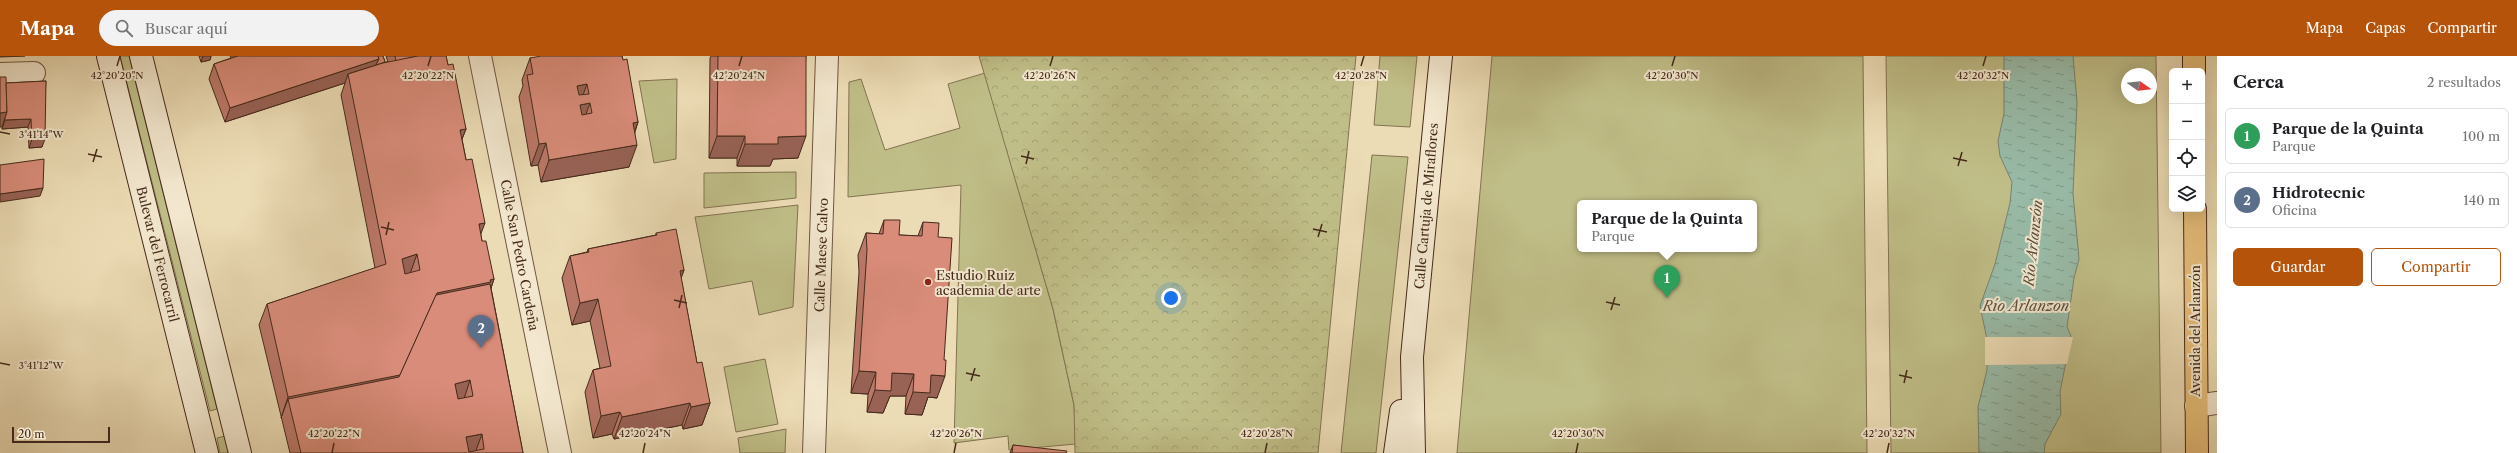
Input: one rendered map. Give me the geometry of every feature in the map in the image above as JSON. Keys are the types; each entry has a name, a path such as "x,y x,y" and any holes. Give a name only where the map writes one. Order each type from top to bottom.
{"highway":[{"path":"2194,56 2194,68"},
{"name":"Avenida del Arlanzón","path":"2195,212 2206,404 2197,453"}],"street":[{"name":"Bulevar del Ferrocarril","path":"108,56 208,453"},
{"path":"141,56 240,453"},
{"name":"Calle San Pedro Cardeña","path":"480,56 560,453"},
{"name":"Calle Maese Calvo","path":"814,453 827,56"},
{"name":"Calle Cartuja de Miraflores","path":"1414,453 1412,357 1441,56"},
{"path":"0,74 34,73"},
{"name":"Calle Cartuja de Miraflores","path":"1395,453 1402,398 1412,357"}],"green space":[{"path":"120,56 129,56 217,409 210,411"},
{"path":"979,56 1356,56 1318,453 1075,453 1074,405 1053,309"},
{"path":"1380,56 1417,56 1410,127 1374,125"},
{"path":"1492,56 1863,56 1867,453 1457,453"},
{"path":"1886,56 2156,56 2156,68 2121,68 2121,104 2157,104 2161,453 1891,453"},
{"path":"985,73 1053,309 1074,405 1076,444 1009,450 1008,436 954,443 961,185 848,197 849,82 861,79 885,150 960,128 948,84"},
{"path":"677,79 676,159 654,163 639,81"},
{"path":"1372,155 1408,157 1376,453 1341,453"},
{"path":"796,172 796,198 704,208 704,173"},
{"path":"798,205 793,307 759,315 752,281 709,289 695,217"},
{"path":"765,359 778,424 736,432 724,367"},
{"path":"786,429 785,453 740,453 738,438"},
{"path":"225,436 230,453 220,453 217,438"}],"water":[{"name":"Río Arlanzon","path":"2004,56 2073,56 2077,102 2073,193 2079,259 2074,278 2067,327 2071,336 2060,392 2061,414 2045,444 2044,453 1979,453 1978,407 1987,370 1987,339 1980,306 1995,264 2010,203 2012,182 2000,156 1998,141 2004,114"}],"pier":[{"path":"1985,337 2073,337 2067,364 1985,365"}],"building":[{"path":"238,56 378,56 379,59 230,108 214,64"},
{"path":"378,56 383,56 385,62 376,65 379,59"},
{"path":"395,56 418,56 396,61"},
{"path":"418,56 446,56 448,65 453,64 466,129 460,130 466,160 472,159 485,223 479,224 482,241 486,241 494,279 490,280 491,282 437,293 400,375 288,397 267,304 386,264 348,74 383,63","holes":["417,254 420,270 405,274 402,259"]},
{"path":"541,56 622,56 623,60 627,59 638,122 633,123 637,145 549,160 546,143 539,144 527,75 533,74 530,58","holes":["587,84 589,94 579,95 577,86","590,103 592,113 582,115 580,105"]},
{"path":"718,56 806,56 806,136 778,137 778,144 745,144 745,136 717,136"},
{"path":"0,77 6,77 7,112 0,113"},
{"path":"46,81 45,139 32,139 31,119 5,120 7,112 6,83"},
{"path":"44,159 43,188 0,194 0,165"},
{"path":"884,220 900,220 899,235 922,236 923,222 939,223 938,237 952,238 944,360 946,360 945,376 931,375 930,393 913,392 914,374 892,373 891,391 875,390 876,372 859,371 867,250 866,233 883,234"},
{"path":"676,229 684,270 680,271 697,363 702,362 710,403 691,407 690,403 622,417 620,412 601,416 593,370 611,366 598,299 580,303 570,256 589,252 588,249 657,235 656,233"},
{"path":"490,284 523,453 301,453 288,399 399,377 436,295","holes":["470,380 473,396 458,399 455,384","482,434 484,449 469,452 466,437"]},
{"path":"1013,445 1067,451 1066,453 1012,453"}],"place":[{"name":"Estudio Ruiz academia de arte","path":"928,282"},
{"name":"Parque de la Quinta","path":"1667,298"},
{"name":"Hidrotecnic","path":"481,348"}],"water label":[{"name":"Río Arlanzón","path":"2033,243"}]}
